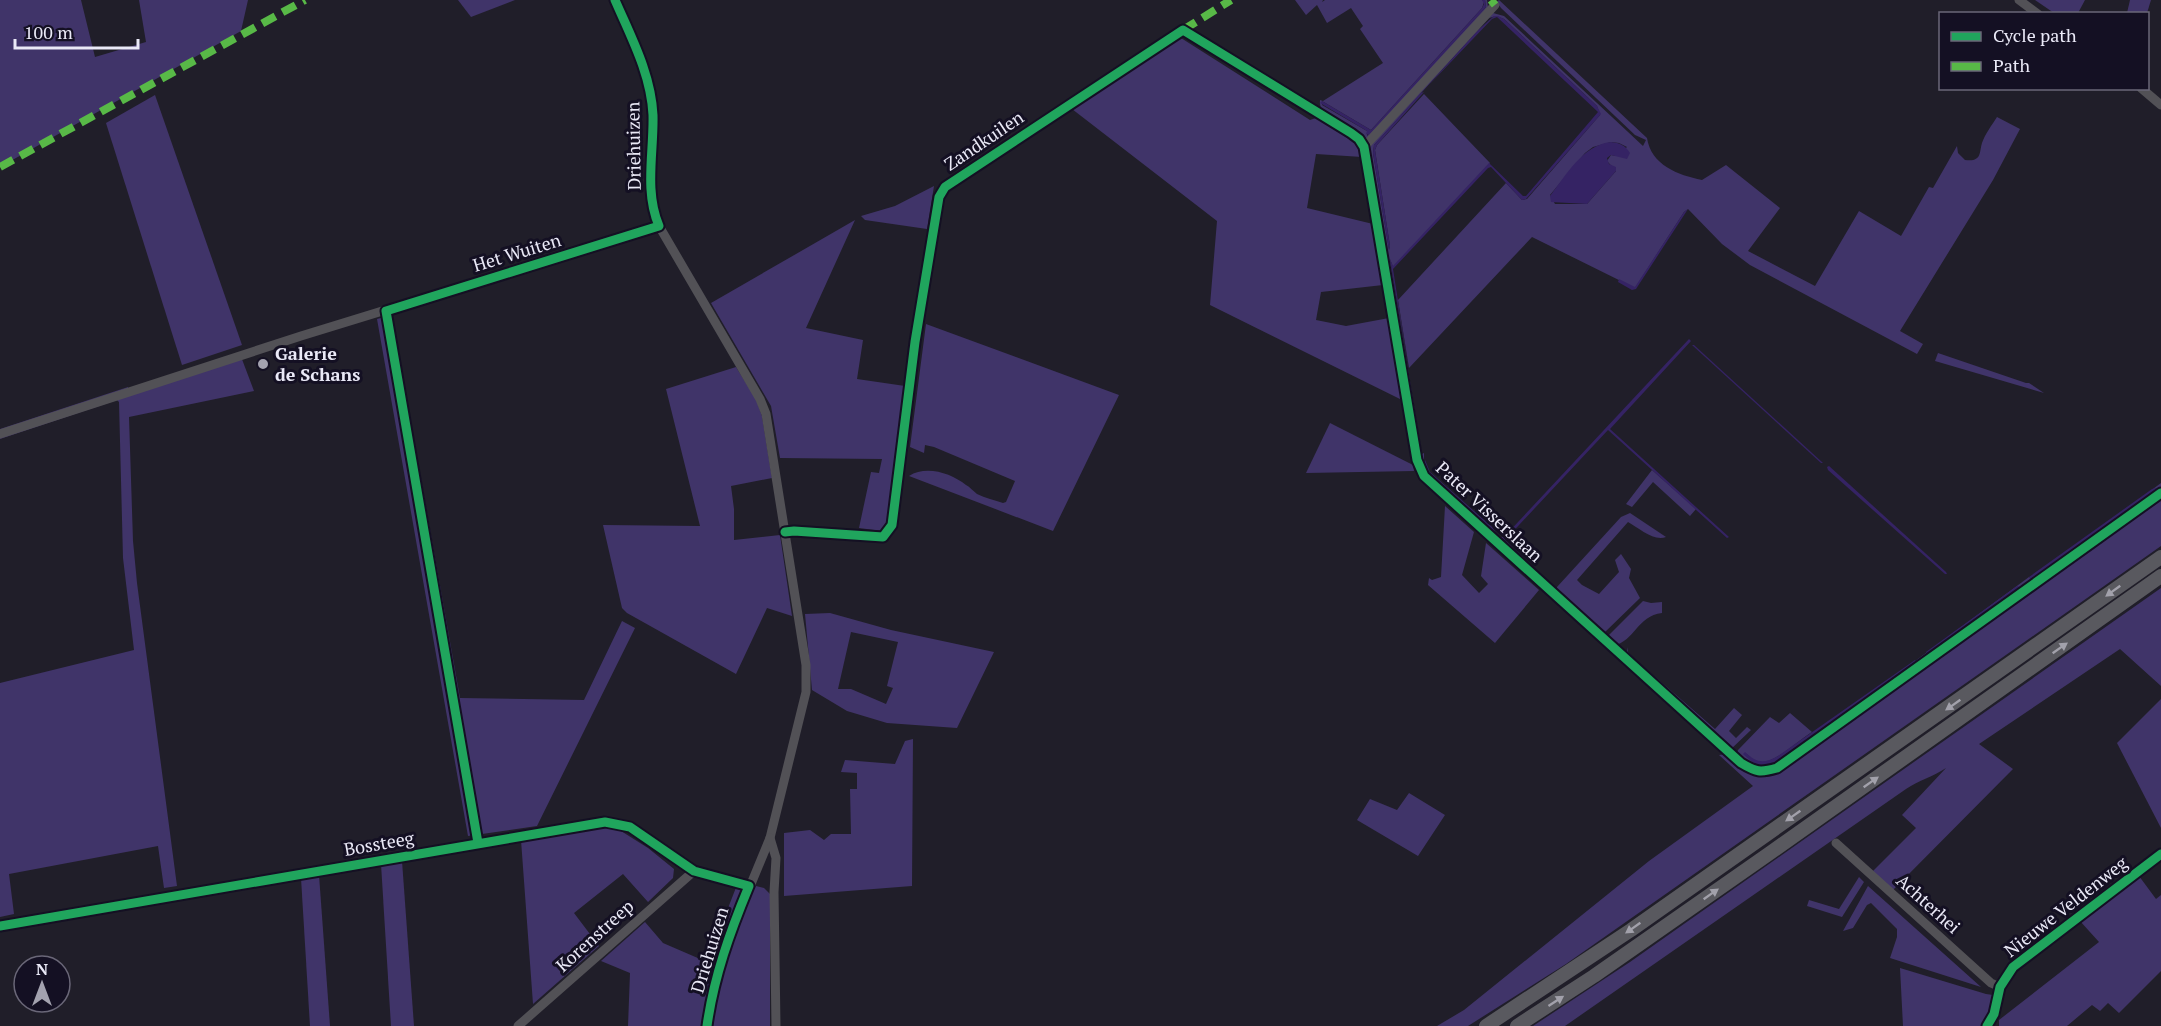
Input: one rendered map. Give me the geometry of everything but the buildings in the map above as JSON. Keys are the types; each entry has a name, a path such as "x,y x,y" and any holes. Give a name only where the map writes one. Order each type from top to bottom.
{"highway":[{"path":"1486,1026 1631,930 2161,557"},
{"path":"1516,1026 1751,867 2161,576"}],"street":[{"name":"Driehuizen","path":"615,0 642,64 651,94 653,116 651,194 653,212 658,226 760,399 769,427 806,665 806,692 770,838 719,963 707,1026"},
{"path":"2019,0 2035,12"},
{"path":"1364,147 1495,5"},
{"name":"Zandkuilen","path":"785,532 883,537 892,525 915,342 939,197 953,180 1183,30 1351,133 1364,147"},
{"path":"2144,90 2161,105"},
{"name":"Pater Visserslaan","path":"1364,147 1417,460 1424,476 1741,763 1755,771 1777,768 2161,493"},
{"name":"Het Wuiten","path":"0,434 302,336 658,226"},
{"name":"Bossteeg","path":"0,926 605,822 630,827 694,871 749,886"},
{"name":"Driehuizen","path":"770,838 776,858 774,892 776,1026"},
{"name":"Achterhei","path":"1836,843 1991,983 2000,987"},
{"name":"Nieuwe Veldenweg","path":"1988,1026 1994,1014 2000,987 2008,974 2022,960 2161,854"},
{"name":"Korenstreep","path":"518,1026 694,871"}],"shaded area":[{"path":"0,0 81,0 95,57 146,42 139,0 248,0 241,31 0,167"},
{"path":"458,0 515,0 471,17"},
{"path":"1295,0 1323,0 1322,2 1325,0 1482,0 1484,2 1482,8 1371,130 1322,101 1322,105 1367,131 1367,136 1486,7 1485,0 1487,0 1488,7 1367,140 1342,127 1323,112 1320,100 1323,101 1383,63 1360,29 1363,26 1351,8 1327,23 1317,5 1306,15"},
{"path":"1482,0 1485,0 1486,7 1369,135 1366,134 1367,131 1320,103 1322,101 1371,130 1482,8 1484,4"},
{"path":"1499,0 1647,138 1654,155 1660,162 1675,172 1702,180 1726,165 1780,208 1748,251 1815,286 1859,211 1901,236 1929,187 1933,188 1957,146 1958,153 1965,160 1974,160 1979,156 1983,140 1997,117 2020,129 1993,180 1900,331 1923,344 1917,354 1750,265 1722,244 1688,209 1635,288 1532,237 1409,368 1398,300 1506,183 1522,200 1527,199 1600,115 1597,106 1504,19 1496,16 1489,18 1374,145 1373,153 1389,250 1375,150 1424,94 1490,163 1393,267 1390,259 1424,463 1434,479 1553,585 1550,586 1432,483 1421,467 1368,147 1493,13 1504,16 1643,146 1646,140 1635,135 1497,2","holes":["1611,142 1627,147 1616,156 1611,155 1607,161 1616,171 1587,204 1555,204 1550,195 1585,153 1593,147"]},
{"path":"2035,0 2085,0 2079,12 2053,12"},
{"path":"2130,0 2151,0 2147,12 2127,12"},
{"path":"1494,16 1504,19 1597,106 1601,114 1526,199 1522,200 1491,167 1488,168 1393,269 1409,372 1390,259 1393,266 1489,163 1523,196 1526,196 1598,112 1497,17 1492,19 1428,86 1476,32"},
{"path":"1181,38 1310,120 1316,118 1360,146 1362,157 1316,154 1307,208 1373,224 1383,285 1321,292 1316,320 1346,326 1389,318 1402,400 1210,305 1217,221 1072,109"},
{"path":"1424,92 1375,150 1389,250 1373,153 1374,145"},
{"path":"155,95 242,345 182,365 106,123"},
{"path":"1611,142 1622,145 1630,153 1627,159 1611,155 1607,158 1609,164 1616,167 1616,171 1587,204 1551,202 1550,196 1576,162 1592,149"},
{"path":"934,186 927,229 865,220 861,216 895,206"},
{"path":"1688,209 1636,289 1632,290 1618,282 1619,279 1635,287"},
{"path":"855,220 806,328 863,340 857,379 905,386 888,527 882,531 859,528 871,472 879,473 882,459 780,458 771,406 711,303"},
{"path":"392,315 460,698 584,700 622,621 635,628 537,826 468,836 377,319"},
{"path":"926,324 1119,395 1053,531 909,476 923,471 946,474 977,494 1003,503 1006,502 1015,481 934,447 925,445 924,453 910,447"},
{"path":"1689,339 1691,341 1610,429 1729,537 1727,538 1608,430 1505,540 1549,582 1501,537 1504,537"},
{"path":"1692,345 1694,345 1823,463 1821,463"},
{"path":"1938,353 2029,383 2044,393 1935,361"},
{"path":"240,354 254,391 129,417 133,541 137,583 177,886 164,888 158,846 9,874 14,914 0,917 0,683 134,650 123,558 119,402 117,400 0,439 0,429 128,387 128,390"},
{"path":"736,367 756,399 762,416 772,478 731,486 734,540 780,535 792,616 767,608 736,674 627,613 622,608 603,525 700,526 666,389"},
{"path":"1330,423 1413,465 1414,471 1306,473"},
{"path":"1425,460 1430,472 1497,534 1434,479 1424,463"},
{"path":"1829,466 1946,572 1947,574 1828,470"},
{"path":"1652,470 1696,509 1690,516 1653,482 1632,507 1626,504"},
{"path":"2161,483 2161,490 1778,765 1756,768 1736,755 1738,750 1770,717 1779,723 1790,713 1812,732 1770,760 1757,762 1745,752 1757,765 1782,759"},
{"path":"2156,488 2157,491 2030,579 2029,577"},
{"path":"2161,496 2161,546 1566,964 1468,1026 1437,1026 1464,1010 1649,861 1753,786 1719,755 1727,754 1765,774"},
{"path":"1445,506 1474,532 1462,575 1479,593 1488,584 1481,576 1486,543 1539,590 1495,643 1428,585 1429,578 1432,580 1441,577"},
{"path":"1630,513 1666,537 1657,538 1628,522 1577,580 1599,594 1619,572 1615,560 1621,554 1631,569 1629,578 1640,598 1604,633 1556,591 1557,587 1621,517"},
{"path":"2017,586 2020,587 2018,590 1927,654 1926,652"},
{"path":"2161,588 2161,686 2120,649 1979,744 2013,769 1892,891 1871,873 1916,828 1902,815 1946,768 1906,789 1565,1026 1533,1026 1630,962"},
{"path":"1643,601 1662,602 1662,613 1641,623 1626,639 1613,646 1607,639 1608,636"},
{"path":"830,613 891,630 994,652 957,728 887,723 847,711 812,690 805,614","holes":["851,632 898,642 887,686 893,688 886,704 851,689 838,689"]},
{"path":"1627,647 1628,652 1637,661 1715,729 1734,708 1742,715 1729,731 1736,738 1747,727 1751,730 1730,750 1627,658"},
{"path":"1915,660 1916,663 1775,764 1761,766 1743,754 1745,752 1760,761 1778,756"},
{"path":"2161,699 2161,828 2117,743"},
{"path":"913,739 912,886 784,896 784,833 810,830 824,840 831,834 851,834 850,789 857,789 857,773 841,772 845,760 895,764 905,741"},
{"path":"1409,793 1445,815 1418,856 1357,820 1370,799 1397,810"},
{"path":"589,828 611,828 621,831 648,848 674,869 673,878 648,902 623,874 574,913 599,946 533,1004 521,840"},
{"path":"402,861 414,1026 391,1026 381,864"},
{"path":"319,875 330,1026 310,1026 301,878"},
{"path":"2139,876 2156,899 2161,895 2161,971 2119,1013 2108,1003 2100,1011 2092,1005 2067,1026 1999,1026 1999,1020 2099,942 2080,921"},
{"path":"1859,877 1864,882 1842,917 1807,906 1809,900 1839,909"},
{"path":"737,885 742,895 718,959 708,992 702,1026 628,1026 630,973 601,961 645,922 663,943 707,962"},
{"path":"756,886 764,888 770,894 770,1026 709,1026 732,936"},
{"path":"1868,886 1981,987 1890,958 1897,937 1897,929 1871,903 1867,905 1853,928 1843,931"},
{"path":"1900,968 1993,995 1987,1022 1982,1026 1903,1026"}],"marked path":[{"path":"0,167 305,0"},
{"path":"1183,30 1231,0"},
{"path":"1491,0 1495,5"}],"cycle path":[{"path":"478,843 386,311 659,226 654,213 651,185 653,129 651,100 639,56 615,0"},
{"path":"785,532 883,537 892,525 915,342 939,197 945,187 1183,30 1351,133 1364,147 1417,460 1424,476 1741,763 1751,768 1758,771 1777,768 2161,493"},
{"path":"0,926 605,822 630,827 694,871 749,886 724,954 707,1026"},
{"path":"1987,1026 1994,1014 2000,987 2013,967 2161,854"}],"place":[{"name":"Galerie de Schans","path":"263,364"}]}
